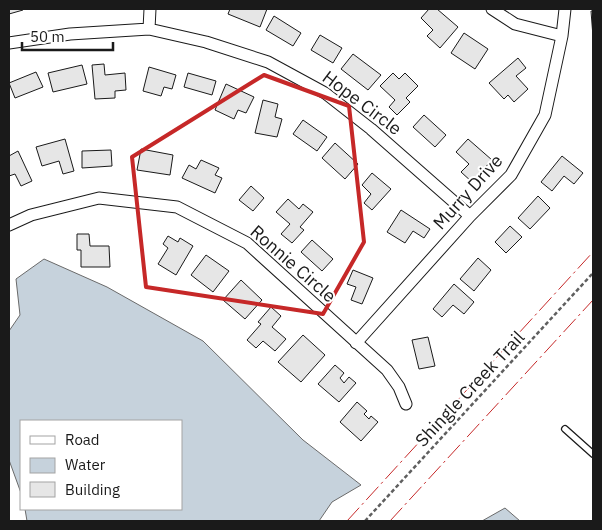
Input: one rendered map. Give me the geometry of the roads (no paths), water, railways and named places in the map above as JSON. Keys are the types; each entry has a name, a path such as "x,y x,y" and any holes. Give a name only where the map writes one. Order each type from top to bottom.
{"street":[{"path":"149,29 150,9"},
{"path":"492,9 515,24 562,36"},
{"name":"Murry Drive","path":"356,343 470,216 511,175 545,115 562,36 565,9"},
{"name":"Hope Circle","path":"9,43 70,34 149,29 206,42 268,62 325,93 371,129 470,216"},
{"name":"Ronnie Circle","path":"9,225 31,215 98,198 177,207 247,243 387,370 406,404"}],"lane":[{"path":"565,429 593,454"}],"water":[{"path":"44,259 107,287 203,341 303,440 361,485 332,502 319,521 27,521 25,510 182,510 182,420 20,420 20,490 9,460 9,331 20,315 16,279"},
{"path":"505,508 520,521 482,521"}]}
